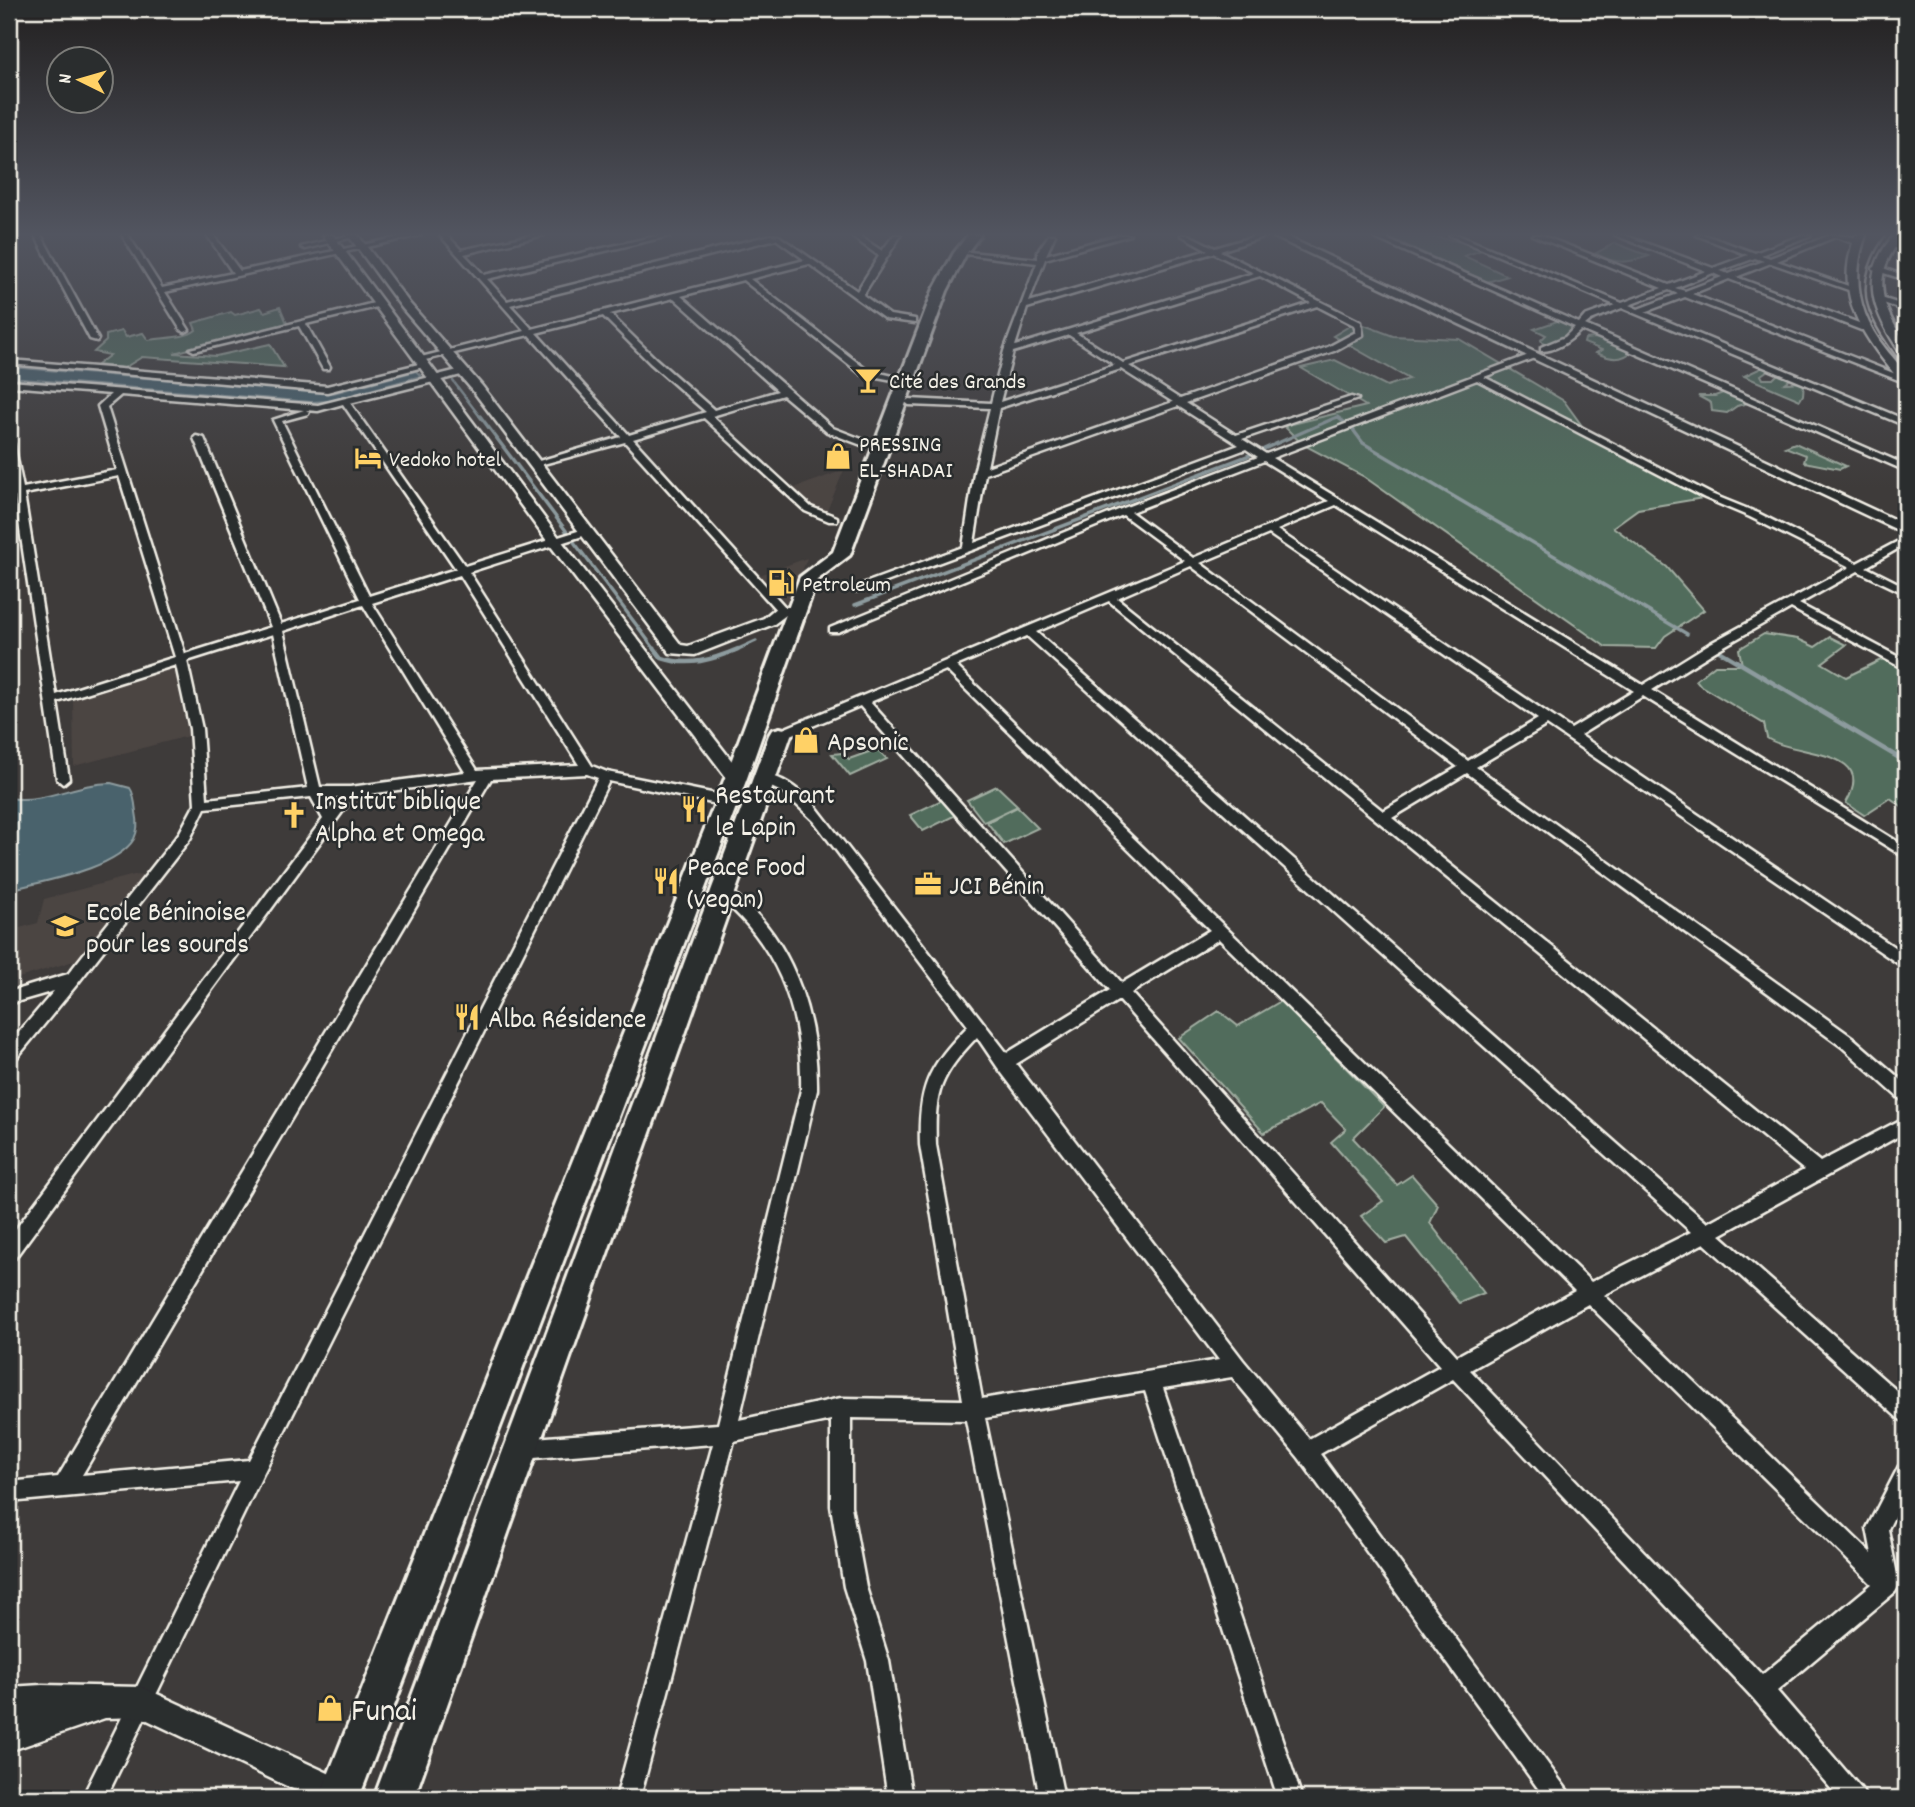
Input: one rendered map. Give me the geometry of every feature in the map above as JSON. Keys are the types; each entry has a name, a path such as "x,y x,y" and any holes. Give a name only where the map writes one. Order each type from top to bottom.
{"highway":[{"path":"394,1798 721,891 742,786 790,610 809,577 842,555 929,319"},
{"path":"340,1796 742,786 780,735"}],"street":[{"path":"83,319 94,339"},
{"path":"178,319 185,330"},
{"path":"194,349 316,319"},
{"path":"389,319 555,542 742,786"},
{"path":"418,319 478,389 676,649 689,651 769,621 790,610 626,438 519,319"},
{"path":"9,362 327,389 448,354 585,319"},
{"path":"611,319 808,509 833,519"},
{"path":"702,319 830,430 863,443"},
{"path":"797,319 864,372 890,378"},
{"path":"902,319 912,321"},
{"path":"968,548 979,473 1008,351 1019,319"},
{"path":"1008,351 1115,319"},
{"path":"909,402 996,405 1266,319"},
{"path":"979,473 1331,349 1360,332 1358,324 1349,319"},
{"path":"1465,319 1906,517"},
{"path":"1470,319 1906,530"},
{"path":"1564,319 1906,468"},
{"path":"834,630 1124,511 1539,352 1568,339 1587,319"},
{"path":"1661,319 1906,423"},
{"path":"1750,319 1906,381"},
{"path":"1841,319 1864,328"},
{"path":"1862,319 1864,328 1906,381"},
{"path":"1885,319 1901,341 1906,353"},
{"path":"301,323 326,367"},
{"path":"1071,333 1266,458 1906,853"},
{"path":"461,372 277,420 366,601 480,776"},
{"path":"1478,377 1707,496 1754,515 1906,591"},
{"path":"9,383 318,408"},
{"path":"9,1055 185,835 201,804 196,729 181,659 102,406 120,391"},
{"path":"535,465 784,393"},
{"path":"1235,438 1354,399"},
{"path":"346,403 462,570 596,772"},
{"path":"199,438 277,629 315,792 330,820"},
{"path":"9,444 14,494 52,699 63,779"},
{"path":"858,589 1248,445"},
{"path":"14,494 123,472"},
{"path":"780,735 1338,501"},
{"path":"1124,511 1466,765 1847,1042 1906,1094"},
{"path":"1270,530 1906,963"},
{"path":"52,699 585,532"},
{"path":"1571,735 1791,604 1906,540"},
{"path":"1110,597 1819,1172"},
{"path":"1791,604 1906,666"},
{"path":"1029,631 1906,1412"},
{"path":"948,664 1888,1585"},
{"path":"862,700 1456,1369 1761,1690 1854,1798"},
{"path":"1384,817 1466,765 1547,719"},
{"path":"94,1798 596,772"},
{"path":"201,804 315,792 350,792 480,776 596,772 788,788 810,809 1236,1367 1306,1451 1559,1798"},
{"path":"63,1488 480,776"},
{"path":"9,1252 350,792"},
{"path":"628,1798 726,1433 809,1090 811,1066 808,1038 795,994 776,953 750,915 721,891"},
{"path":"1004,1063 1220,931"},
{"path":"9,998 73,978"},
{"path":"976,1028 952,1053 934,1078 926,1108 928,1145 974,1410 1052,1798"},
{"path":"1306,1451 1590,1293 1906,1124"},
{"path":"521,1449 726,1433 841,1408 974,1410 1236,1367"},
{"path":"1151,1381 1290,1798"},
{"path":"841,1408 841,1506 855,1587 878,1661 900,1798"},
{"path":"9,1492 255,1469"},
{"path":"1888,1585 1877,1528 1906,1473"},
{"path":"1761,1690 1888,1585"},
{"path":"9,1702 142,1702 340,1796"},
{"path":"9,1735 107,1704"}],"shaded area":[{"path":"844,470 826,513 812,508 792,489"},
{"path":"807,558 789,606 760,575"},
{"path":"174,667 188,736 74,766 73,698"},
{"name":"Ecole Béninoise pour les sourds","path":"134,875 146,876 77,960 9,981 9,944 12,930 38,923 44,899"}],"green space":[{"path":"206,319 285,319 287,323 174,353 216,356 270,344 284,367 142,357 124,368 97,365 110,355 94,352 106,341 106,335 122,331 126,337 143,333 148,340 180,336 196,330 193,323"},
{"path":"1560,320 1578,327 1576,332 1543,344 1541,340 1546,335 1534,329"},
{"path":"1356,322 1393,336 1459,339 1564,401 1591,438 1709,497 1638,509 1613,527 1667,567 1704,610 1665,636 1656,648 1606,647 1363,476 1302,444 1284,426 1366,406 1301,368 1335,360 1387,386 1409,379 1333,336"},
{"path":"1595,338 1634,350 1620,358 1606,357 1596,353 1602,350 1584,343 1585,339"},
{"path":"1761,368 1771,368 1761,375 1763,379 1773,379 1779,373 1792,378 1785,383 1804,382 1800,400 1744,376"},
{"path":"1728,391 1751,402 1737,406 1727,413 1712,411 1711,403 1698,396 1715,396"},
{"path":"1795,443 1846,466 1840,469 1804,462 1806,455 1785,447"},
{"path":"1764,634 1798,639 1815,647 1830,637 1846,645 1822,663 1846,677 1885,658 1906,671 1906,809 1890,798 1864,815 1846,803 1853,785 1851,772 1843,763 1767,738 1764,724 1701,686 1696,680 1715,665 1742,665 1739,649"},
{"path":"877,749 887,759 850,776 832,754 842,753 849,759"},
{"path":"997,786 1018,806 984,822 967,800"},
{"path":"942,800 948,806 952,804 960,813 923,831 910,815"},
{"path":"1017,807 1038,828 1004,844 987,822"},
{"path":"1281,1001 1384,1107 1353,1138 1397,1185 1412,1175 1438,1205 1430,1223 1484,1293 1459,1303 1406,1237 1386,1243 1361,1216 1383,1201 1331,1142 1346,1129 1321,1103 1264,1133 1179,1038 1219,1011 1238,1026"}],"water":[{"path":"9,367 333,393 416,371 421,376 330,401 311,402 9,378"},
{"path":"111,783 130,788 134,798 137,829 134,839 125,850 77,873 9,890 9,798 35,798"}],"waterway":[{"path":"453,381 481,418"},
{"path":"480,416 567,532"},
{"path":"1264,449 1337,417 1351,427 1363,443 1687,634"},
{"path":"855,605 1250,455"},
{"path":"574,542 656,651"},
{"path":"734,651 756,641"},
{"path":"655,649 662,658 682,662 710,659 738,649"},
{"path":"1718,650 1906,762"}],"railway":[{"path":"1873,319 1906,369"}],"place":[{"name":"Cité des Grands","path":"868,380"},
{"name":"PRESSING EL-SHADAI","path":"838,456"},
{"name":"Vedoko hotel","path":"368,458"},
{"name":"Petroleum","path":"781,583"},
{"name":"Apsonic","path":"806,740"},
{"name":"Restaurant le Lapin","path":"694,809"},
{"name":"Institut biblique Alpha et Omega","path":"294,815"},
{"name":"Peace Food (vegan)","path":"666,881"},
{"name":"JCI Bénin","path":"928,884"},
{"name":"Ecole Béninoise pour les sourds","path":"65,926"},
{"name":"Alba Résidence","path":"467,1017"},
{"name":"Funai","path":"330,1708"}]}
